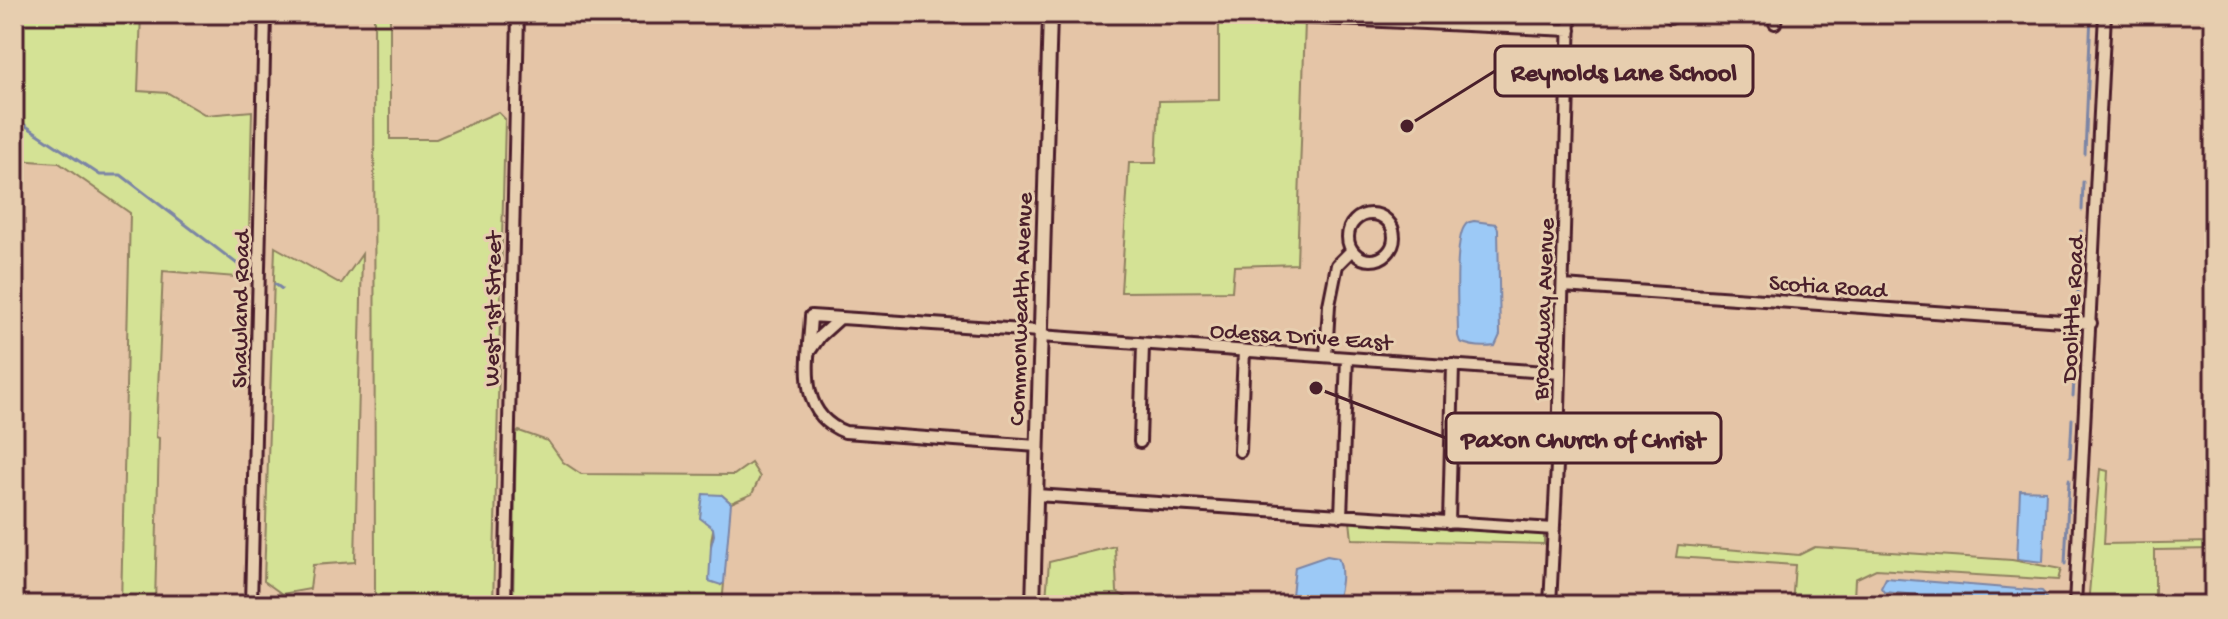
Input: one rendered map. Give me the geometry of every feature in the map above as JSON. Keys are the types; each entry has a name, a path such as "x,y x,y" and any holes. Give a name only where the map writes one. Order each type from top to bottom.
{"main road":[{"name":"Commonwealth Avenue","path":"1033,605 1050,14"}],"street":[{"name":"Shawland Road","path":"251,605 265,14"},
{"name":"West 1st Street","path":"505,605 518,14"},
{"path":"1233,14 1570,30"},
{"name":"Broadway Avenue","path":"1550,605 1570,14"},
{"name":"Doolittle Road","path":"2075,605 2105,14"},
{"path":"1374,214 1388,222 1394,236 1386,256 1365,260 1351,251 1347,237 1349,229 1359,217 1374,214"},
{"path":"1326,356 1329,305 1337,265 1351,251"},
{"name":"Scotia Road","path":"1563,286 2091,323"},
{"name":"Odessa Drive East","path":"809,352 811,316 1143,345 1560,373"},
{"path":"840,318 820,336 809,352 811,401 825,422 834,428 861,436 1037,446"},
{"path":"1140,442 1143,345"},
{"path":"1240,451 1244,351"},
{"path":"1341,516 1347,358"},
{"path":"1449,523 1453,365"},
{"path":"1036,495 1554,529"}],"green space":[{"path":"19,14 141,14 138,91 168,93 206,115 252,111 248,278 163,271 156,437 159,438 155,605 121,605 130,213 59,163 15,160"},
{"path":"374,14 390,14 390,139 436,139 498,112 505,119 493,605 375,605"},
{"path":"1219,18 1305,21 1297,264 1234,266 1232,291 1121,292 1129,163 1156,163 1159,101 1219,100"},
{"path":"275,247 341,284 362,254 355,562 313,565 310,589 282,594 264,581"},
{"path":"519,431 548,441 563,462 581,474 734,475 751,463 760,477 752,494 731,503 722,495 713,527 711,551 721,585 724,583 722,605 513,605 516,434"},
{"path":"2100,469 2108,471 2104,544 2214,542 2214,549 2155,550 2155,605 2088,605"},
{"path":"1350,521 1539,530 1544,533 1544,544 1352,539"},
{"path":"1678,545 1799,555 1815,547 2012,560 2061,569 2058,580 1876,569 1855,579 1854,598 1850,605 1792,605 1795,565 1676,557"},
{"path":"1115,546 1117,592 1139,605 1089,605 1046,599 1049,562"}],"water":[{"path":"1474,221 1496,224 1498,229 1500,335 1495,346 1469,345 1460,342 1458,336 1459,248 1464,227"},
{"path":"2020,490 2046,491 2043,562 2017,559"},
{"path":"703,494 722,495 731,503 724,583 721,585 709,581 714,535 713,528 700,518"},
{"path":"1327,556 1338,558 1341,568 1335,603 1291,605 1295,567"},
{"path":"1886,578 2042,591 2046,601 2045,605 2028,605 1884,592 1881,588"}],"waterway":[{"path":"16,118 17,14"},
{"path":"2085,154 2091,14"},
{"path":"14,118 100,175 121,175 249,273"},
{"path":"2082,210 2083,182"},
{"path":"2077,313 2081,231"},
{"path":"275,284 282,289"},
{"path":"2073,396 2077,331"},
{"path":"2070,457 2072,419"},
{"path":"2065,564 2069,480"}],"place":[{"name":"Reynolds Lane School","path":"1407,126"},
{"name":"Paxon Church of Christ","path":"1316,388"}]}
